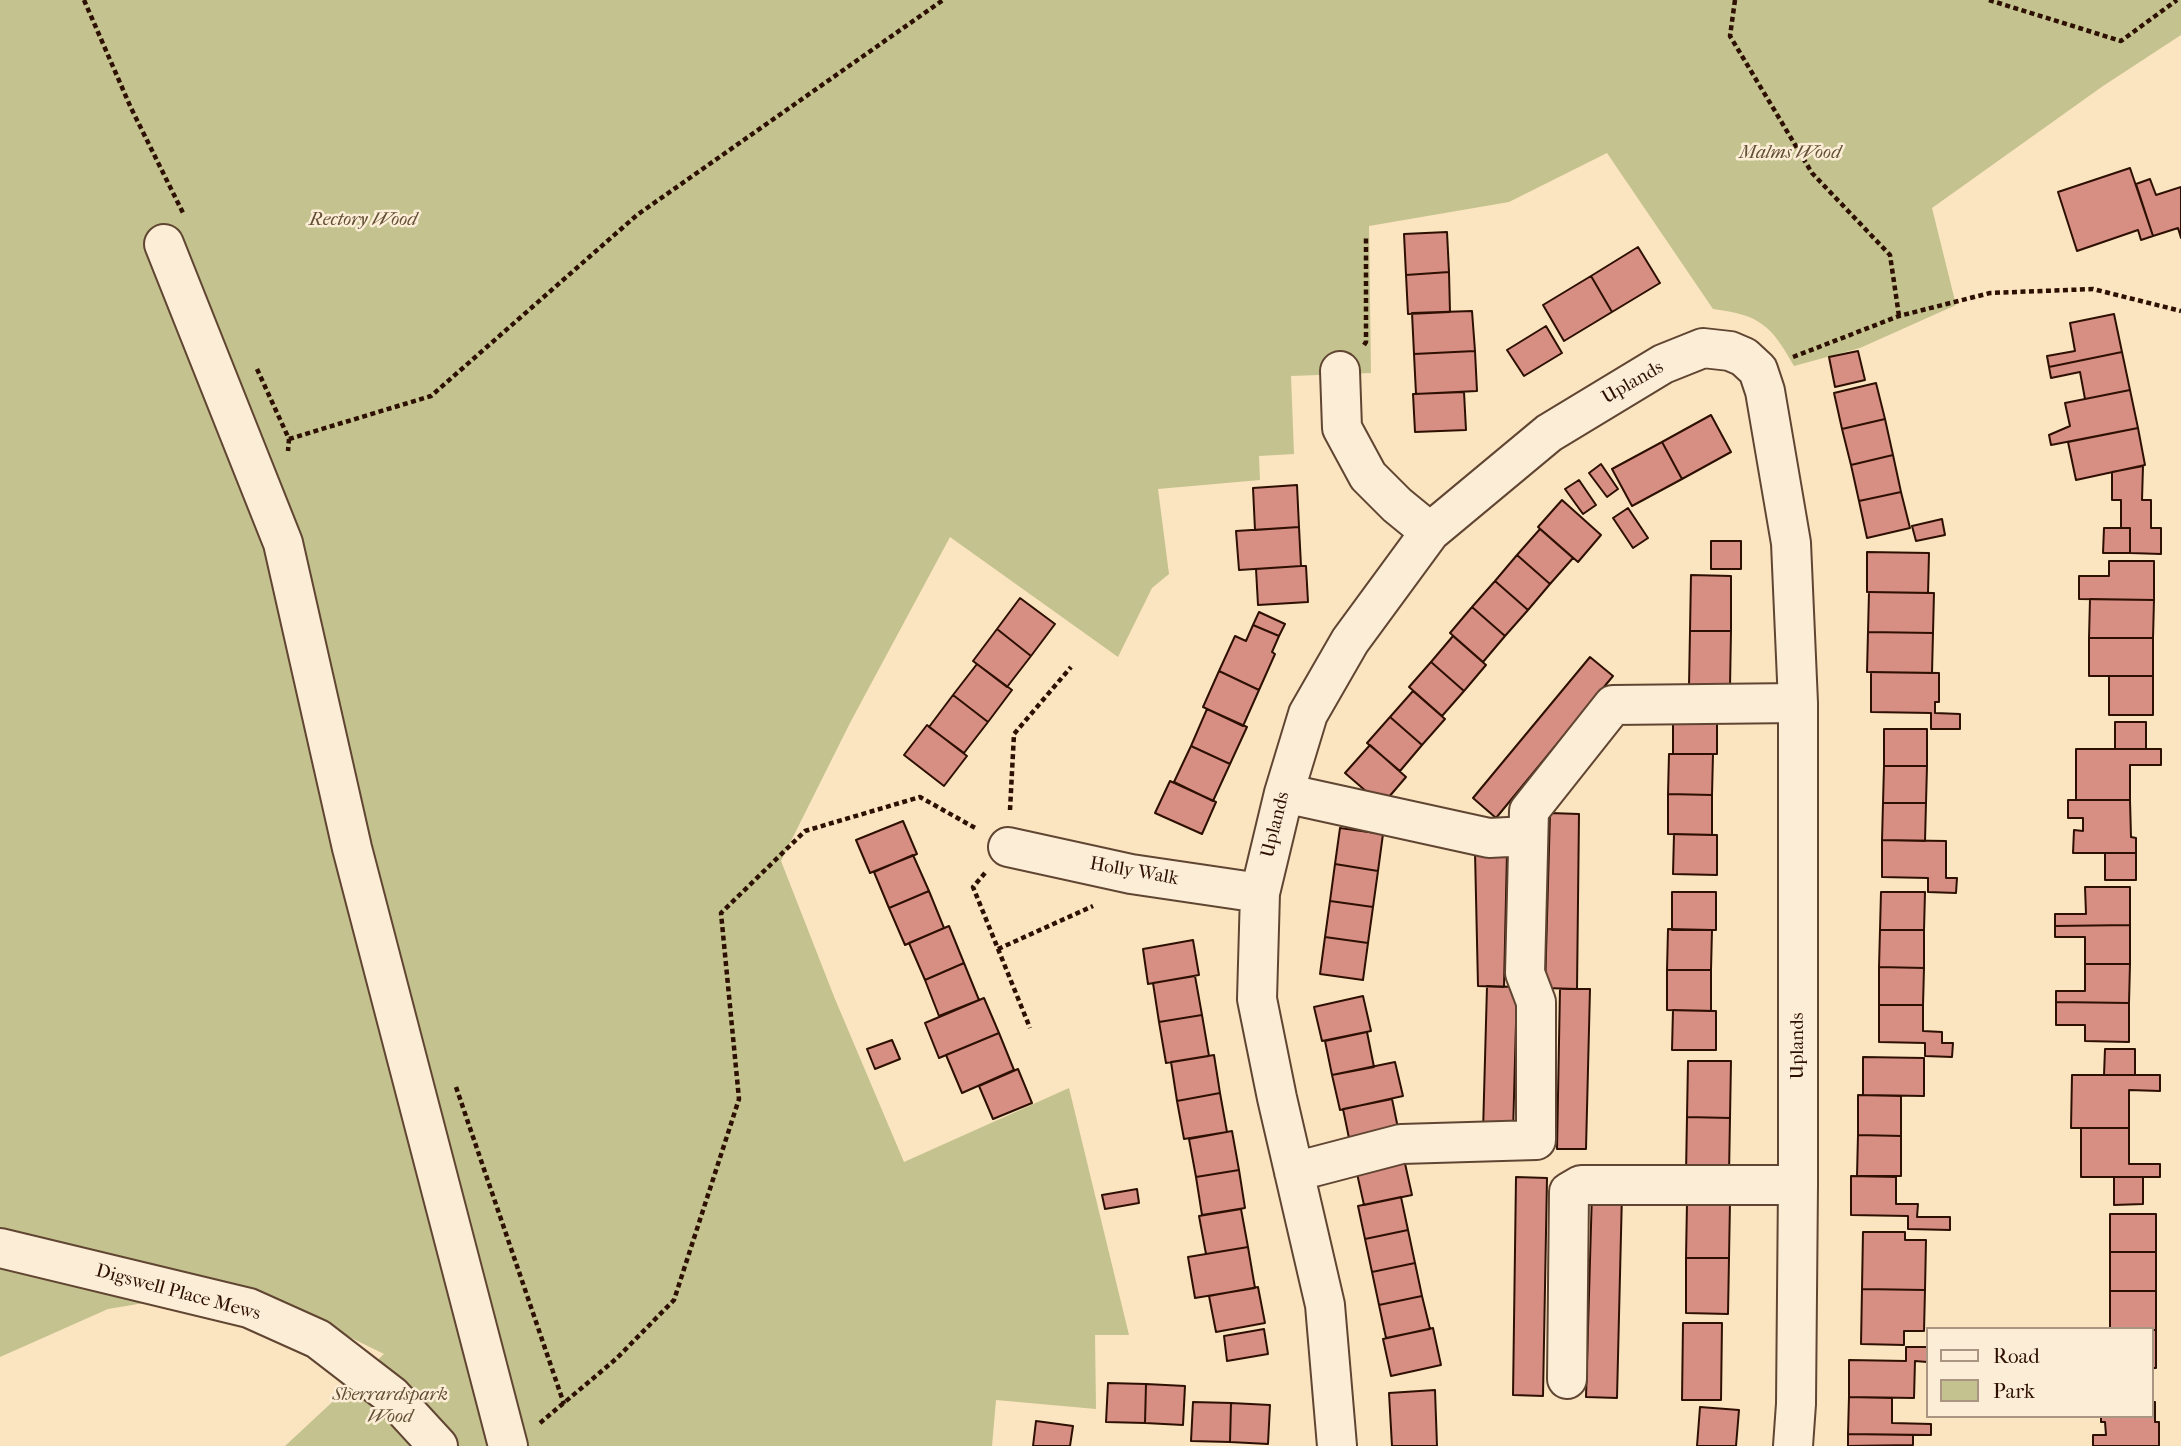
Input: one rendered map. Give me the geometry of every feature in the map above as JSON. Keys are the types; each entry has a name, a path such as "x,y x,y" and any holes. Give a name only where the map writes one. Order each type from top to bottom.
{"street":[{"path":"164,244 283,543 352,848 508,1446"},
{"name":"Uplands","path":"1337,1446 1325,1306 1257,999 1260,893 1284,793 1308,714 1350,641 1430,533 1549,433 1663,364 1703,348 1737,354 1758,370 1765,391 1791,543 1798,703 1798,1185 1796,1404 1793,1446"},
{"path":"1340,371 1342,428 1368,476 1430,533"},
{"path":"1294,1172 1401,1144 1536,1140 1536,1002 1525,974 1529,811 1614,705 1798,703"},
{"path":"1284,793 1489,838 1528,836"},
{"name":"Holly Walk","path":"1008,847 1121,872 1260,893"},
{"path":"1567,1379 1569,1192 1581,1185 1798,1185"},
{"name":"Digswell Place Mews","path":"0,1248 249,1308 318,1339 392,1396 438,1446"}],"path":[{"path":"289,439 431,396 637,215 943,0"},
{"path":"1735,0 1730,36 1812,173 1891,255 1899,316"},
{"path":"1989,0 2121,41 2177,0"},
{"path":"1340,371 1366,342 1366,238"},
{"path":"1758,370 1899,316 1990,293 2094,289 2181,311"},
{"path":"1030,1028 973,887 1008,847 1014,734 1071,667"},
{"path":"454,1081 564,1404 616,1359 674,1300 738,1099 721,912 805,831 920,797 1008,847"},
{"path":"998,949 1095,905 1121,872"}],"green space":[{"path":"0,0 2181,0 2181,35 2103,86 1932,208 1956,305 1860,348 1794,366 1778,341 1762,324 1729,311 1713,309 1607,153 1509,202 1369,226 1371,373 1291,376 1294,454 1259,456 1260,480 1158,489 1169,574 1152,588 1118,657 950,537 851,721 781,861 835,999 904,1162 1069,1088 1129,1335 1095,1335 1096,1409 996,1400 992,1446 285,1446 384,1354 246,1286 108,1309 0,1357"}],"building":[{"path":"2130,168 2153,236 2141,240 2138,230 2077,251 2058,192"},
{"path":"2150,179 2156,195 2181,187 2181,238 2178,228 2153,236 2136,184"},
{"path":"1447,232 1449,272 1406,275 1404,234"},
{"path":"1638,247 1660,283 1612,312 1591,276"},
{"path":"1449,272 1450,312 1408,314 1406,275"},
{"path":"1591,276 1612,312 1564,341 1543,305"},
{"path":"1472,311 1475,351 1414,354 1412,313"},
{"path":"2114,314 2122,352 2049,367 2047,356 2075,351 2070,323"},
{"path":"1546,326 1562,353 1524,376 1507,350"},
{"path":"1475,351 1477,391 1416,394 1414,354"},
{"path":"1858,351 1865,380 1835,387 1829,357"},
{"path":"2122,352 2130,390 2085,399 2080,372 2051,378 2049,367"},
{"path":"1876,383 1885,419 1842,429 1834,393"},
{"path":"2130,390 2138,428 2051,445 2049,435 2070,426 2065,403"},
{"path":"1464,392 1466,430 1415,432 1413,394"},
{"path":"1711,415 1731,452 1682,479 1662,442"},
{"path":"1885,419 1893,455 1851,465 1842,429"},
{"path":"2138,428 2145,465 2076,480 2068,442"},
{"path":"1662,442 1682,479 1632,506 1612,469"},
{"path":"1893,455 1901,492 1859,501 1851,465"},
{"path":"1601,464 1618,489 1607,497 1589,473"},
{"path":"2143,466 2142,500 2151,500 2151,528 2161,528 2161,554 2130,553 2130,528 2121,528 2121,500 2112,500 2112,472"},
{"path":"1579,480 1596,505 1583,514 1565,489"},
{"path":"1297,485 1299,527 1255,530 1253,488"},
{"path":"1901,492 1910,528 1867,538 1859,501"},
{"path":"1562,500 1601,535 1578,562 1538,527"},
{"path":"1628,508 1648,538 1633,548 1613,518"},
{"path":"1942,519 1945,535 1916,541 1912,526"},
{"path":"1299,527 1301,566 1239,570 1236,531"},
{"path":"2104,528 2130,528 2130,553 2103,553"},
{"path":"1540,529 1573,558 1550,584 1517,555"},
{"path":"1711,541 1741,541 1741,569 1711,569"},
{"path":"1867,552 1929,553 1928,593 1867,592"},
{"path":"1517,555 1550,584 1528,610 1495,581"},
{"path":"2109,561 2154,561 2154,600 2079,599 2079,576 2109,576"},
{"path":"1306,566 1308,602 1258,605 1256,569"},
{"path":"1691,575 1731,576 1731,631 1690,631"},
{"path":"1495,581 1528,610 1505,636 1472,607"},
{"path":"1869,592 1934,593 1933,633 1868,632"},
{"path":"1020,598 1055,624 1031,656 997,629"},
{"path":"2090,599 2154,600 2153,638 2089,638"},
{"path":"1472,607 1505,636 1483,662 1450,633"},
{"path":"1259,612 1285,624 1279,636 1253,625"},
{"path":"1253,625 1279,636 1272,652 1275,654 1259,690 1219,671 1235,636 1246,641"},
{"path":"997,629 1031,656 1007,687 973,661"},
{"path":"1690,631 1731,631 1730,687 1689,686"},
{"path":"1868,632 1933,633 1932,673 1867,672"},
{"path":"1453,636 1486,665 1464,691 1431,662"},
{"path":"2089,638 2153,638 2153,676 2089,676"},
{"path":"1590,657 1613,676 1496,818 1473,798"},
{"path":"1431,662 1464,691 1442,716 1409,687"},
{"path":"977,664 1012,690 988,722 953,695"},
{"path":"1219,671 1259,690 1243,726 1203,707"},
{"path":"1871,672 1939,673 1939,702 1935,702 1935,713 1960,714 1960,729 1931,729 1931,713 1871,712"},
{"path":"2109,676 2153,676 2153,715 2109,715"},
{"path":"1413,691 1445,719 1422,745 1390,717"},
{"path":"953,695 988,722 964,753 929,727"},
{"path":"1207,709 1247,727 1230,764 1191,746"},
{"path":"1673,716 1717,717 1717,754 1673,754"},
{"path":"1390,717 1422,745 1400,771 1367,743"},
{"path":"2115,722 2146,722 2146,749 2115,749"},
{"path":"927,725 967,756 944,786 904,755"},
{"path":"1884,729 1927,729 1927,766 1884,766"},
{"path":"1370,745 1406,777 1382,805 1345,773"},
{"path":"1191,746 1230,764 1213,801 1174,782"},
{"path":"2076,749 2161,749 2161,765 2130,765 2130,800 2076,800"},
{"path":"1669,754 1713,754 1712,795 1668,794"},
{"path":"1884,766 1927,766 1926,803 1883,803"},
{"path":"1170,781 1216,802 1202,834 1155,813"},
{"path":"1668,794 1712,795 1712,835 1668,834"},
{"path":"2068,800 2130,800 2131,837 2136,838 2136,853 2073,853 2074,830 2083,831 2083,818 2068,818"},
{"path":"1883,803 1926,803 1925,841 1882,840"},
{"path":"1550,813 1579,814 1577,989 1545,988"},
{"path":"903,821 917,854 870,873 856,840"},
{"path":"1340,828 1383,834 1378,871 1335,864"},
{"path":"1674,834 1717,835 1717,875 1673,874"},
{"path":"1882,840 1946,841 1946,878 1957,878 1956,893 1928,892 1928,878 1882,877"},
{"path":"1475,852 1507,853 1504,987 1478,986"},
{"path":"2105,853 2136,853 2136,880 2105,880"},
{"path":"913,855 929,891 889,908 874,872"},
{"path":"1335,864 1378,871 1373,907 1330,901"},
{"path":"2085,887 2130,887 2130,925 2055,926 2055,914 2086,914"},
{"path":"929,891 944,928 905,945 889,908"},
{"path":"1672,892 1716,892 1716,930 1672,930"},
{"path":"1881,892 1925,892 1924,930 1880,930"},
{"path":"1330,901 1373,907 1368,943 1325,937"},
{"path":"2130,925 2130,964 2085,964 2085,937 2055,937 2055,926"},
{"path":"949,926 964,963 925,980 909,943"},
{"path":"1668,929 1712,930 1711,970 1667,970"},
{"path":"1880,930 1924,930 1924,968 1879,967"},
{"path":"1325,937 1368,943 1363,980 1320,974"},
{"path":"1193,940 1199,975 1148,984 1143,949"},
{"path":"964,963 979,1000 939,1016 925,980"},
{"path":"2085,964 2130,964 2129,1003 2056,1002 2056,991 2085,991"},
{"path":"1879,967 1924,968 1923,1005 1879,1005"},
{"path":"1667,970 1711,970 1711,1011 1667,1010"},
{"path":"1195,976 1202,1015 1159,1022 1153,983"},
{"path":"1487,986 1517,987 1513,1133 1483,1132"},
{"path":"1560,989 1590,989 1586,1149 1557,1149"},
{"path":"1363,996 1371,1031 1322,1041 1314,1007"},
{"path":"984,998 999,1033 939,1058 925,1023"},
{"path":"2056,1002 2129,1003 2129,1042 2085,1041 2085,1025 2056,1025"},
{"path":"1879,1005 1923,1005 1923,1031 1942,1032 1942,1043 1953,1043 1952,1057 1925,1056 1925,1043 1879,1042"},
{"path":"1673,1010 1716,1011 1716,1050 1672,1050"},
{"path":"1202,1015 1209,1056 1166,1063 1159,1022"},
{"path":"1367,1032 1374,1067 1332,1075 1325,1041"},
{"path":"999,1033 1014,1070 962,1093 946,1055"},
{"path":"892,1040 900,1059 875,1069 867,1049"},
{"path":"2105,1049 2135,1049 2135,1075 2104,1075"},
{"path":"1214,1055 1220,1093 1177,1101 1171,1062"},
{"path":"1863,1057 1924,1058 1924,1096 1863,1095"},
{"path":"1688,1061 1731,1061 1730,1118 1687,1117"},
{"path":"1395,1062 1403,1096 1340,1110 1332,1075"},
{"path":"1018,1069 1032,1103 993,1119 979,1086"},
{"path":"2072,1075 2160,1075 2160,1091 2129,1090 2129,1128 2071,1128"},
{"path":"1220,1093 1227,1132 1184,1139 1177,1101"},
{"path":"1858,1095 1901,1096 1901,1136 1858,1135"},
{"path":"1392,1099 1399,1133 1350,1143 1343,1109"},
{"path":"1687,1117 1730,1118 1729,1175 1686,1174"},
{"path":"2081,1128 2129,1128 2129,1164 2160,1164 2160,1177 2081,1177"},
{"path":"1232,1131 1239,1170 1196,1177 1189,1139"},
{"path":"1858,1135 1901,1136 1901,1176 1857,1176"},
{"path":"1404,1159 1412,1195 1364,1205 1356,1169"},
{"path":"1239,1170 1245,1208 1202,1215 1196,1177"},
{"path":"1851,1176 1896,1177 1896,1204 1918,1204 1917,1217 1950,1217 1950,1230 1908,1229 1908,1216 1851,1215"},
{"path":"1516,1177 1547,1178 1543,1396 1513,1395"},
{"path":"2114,1177 2143,1177 2143,1204 2114,1205"},
{"path":"1137,1189 1139,1203 1105,1209 1102,1195"},
{"path":"1592,1192 1622,1193 1617,1398 1586,1397"},
{"path":"1401,1197 1408,1230 1365,1239 1358,1206"},
{"path":"1687,1202 1730,1202 1729,1258 1686,1258"},
{"path":"1241,1209 1248,1247 1206,1254 1199,1216"},
{"path":"2110,1214 2156,1214 2156,1252 2110,1252"},
{"path":"1408,1230 1415,1263 1372,1272 1365,1239"},
{"path":"1863,1232 1905,1232 1905,1240 1926,1240 1925,1290 1862,1289"},
{"path":"1248,1247 1255,1288 1195,1298 1188,1257"},
{"path":"2110,1252 2156,1252 2156,1291 2110,1291"},
{"path":"1686,1258 1729,1258 1728,1314 1686,1313"},
{"path":"1415,1263 1422,1296 1379,1305 1372,1272"},
{"path":"1258,1287 1265,1323 1216,1332 1209,1296"},
{"path":"1862,1289 1925,1290 1924,1331 1904,1331 1904,1345 1861,1344"},
{"path":"2110,1291 2156,1291 2156,1330 2153,1327 2110,1327"},
{"path":"1422,1296 1430,1329 1386,1338 1379,1305"},
{"path":"1683,1323 1722,1323 1721,1400 1682,1400"},
{"path":"1433,1328 1441,1365 1391,1376 1383,1339"},
{"path":"1264,1329 1268,1354 1227,1361 1224,1336"},
{"path":"2153,1330 2156,1330 2156,1368 2153,1368"},
{"path":"1906,1347 1926,1347 1926,1362 1915,1361 1914,1398 1849,1397 1849,1360 1906,1361"},
{"path":"1108,1383 1146,1384 1145,1423 1106,1422"},
{"path":"1146,1384 1185,1386 1183,1425 1145,1423"},
{"path":"1435,1390 1437,1446 1392,1446 1389,1393"},
{"path":"1849,1397 1892,1398 1892,1423 1931,1424 1931,1435 1848,1434"},
{"path":"1193,1402 1231,1403 1230,1442 1191,1441"},
{"path":"2155,1402 2155,1422 2159,1422 2159,1446 2093,1446 2093,1435 2106,1435 2105,1422 2101,1422 2101,1418 2153,1418"},
{"path":"1231,1403 1270,1405 1268,1444 1230,1442"},
{"path":"1700,1407 1739,1410 1736,1446 1697,1446"},
{"path":"1036,1421 1073,1426 1070,1446 1033,1446"},
{"path":"1848,1434 1913,1435 1913,1445 1848,1446"}],"park label":[{"name":"Malms Wood","path":"1790,153"},
{"name":"Rectory Wood","path":"363,220"},
{"name":"Sherrardspark Wood","path":"390,1406"}]}
